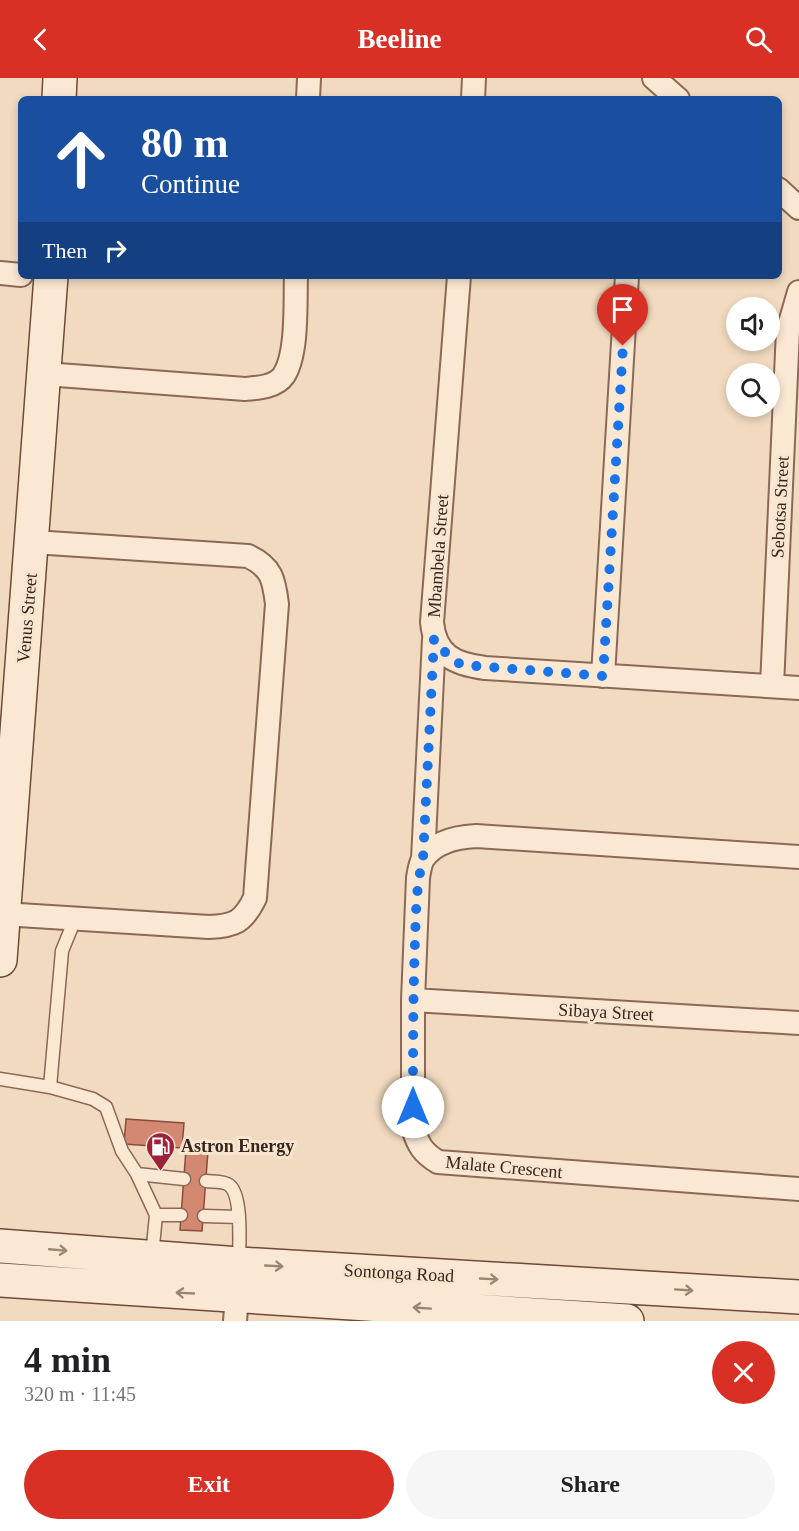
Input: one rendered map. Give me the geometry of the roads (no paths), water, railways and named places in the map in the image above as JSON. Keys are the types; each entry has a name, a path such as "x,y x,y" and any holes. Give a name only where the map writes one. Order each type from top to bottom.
{"main road":[{"path":"59,96 60,78"},
{"name":"Venus Street","path":"0,960 45,374 39,279"},
{"name":"Sontonga Road","path":"0,1246 239,1264 799,1298"},
{"name":"Sontonga Road","path":"0,1280 236,1309 627,1321"}],"street":[{"path":"308,96 309,78"},
{"path":"473,96 474,78"},
{"path":"654,78 675,96"},
{"path":"782,193 799,208"},
{"path":"0,273 18,274"},
{"path":"45,374 245,389 275,383 284,375 291,350 296,279"},
{"name":"Mbambela Street","path":"459,279 432,622 434,639 450,658 462,665 799,688"},
{"path":"603,676 627,279"},
{"name":"Sebotsa Street","path":"772,687 788,330 799,292"},
{"path":"3,914 209,927 226,926 240,921 255,898 276,597 273,578 266,566 248,556 33,542"},
{"name":"Malate Crescent","path":"434,639 423,859 418,878 413,1000 413,1128 421,1149 438,1162 799,1189"},
{"path":"423,859 440,845 455,837 476,836 799,857"},
{"name":"Sibaya Street","path":"413,1000 799,1023"},
{"path":"236,1309 239,1264"}],"lane":[{"path":"50,1087 62,951 75,919"},
{"path":"0,1079 50,1087 93,1099 106,1107 122,1150 137,1174 156,1215 152,1258"},
{"path":"137,1174 184,1179"},
{"path":"206,1181 230,1185 238,1203 239,1264"},
{"path":"156,1215 181,1215"},
{"path":"204,1216 239,1217"}],"place":[{"name":"Astron Energy","path":"160,1172"}]}
